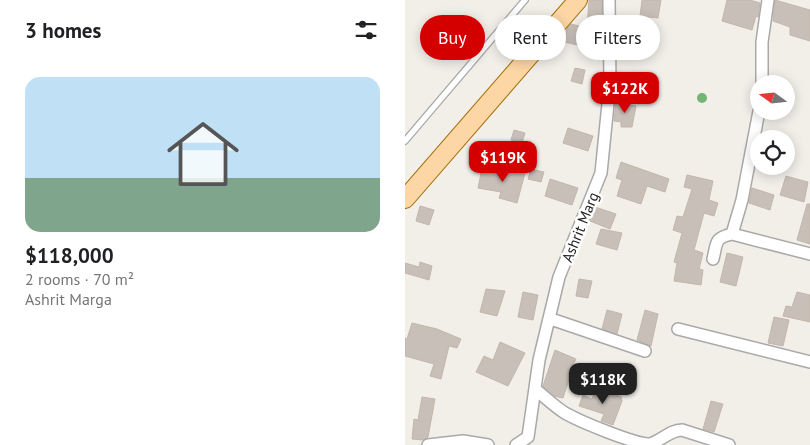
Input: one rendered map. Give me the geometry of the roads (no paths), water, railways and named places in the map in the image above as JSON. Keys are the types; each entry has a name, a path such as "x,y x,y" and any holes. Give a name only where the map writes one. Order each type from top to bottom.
{"main road":[{"path":"405,199 577,0"}],"street":[{"name":"Ashrit Marg","path":"517,445 528,437 539,360 551,320 559,278 601,173 609,84 609,0"},
{"path":"762,75 763,27 768,0"},
{"path":"732,234 742,200 757,120"},
{"path":"713,260 717,240 720,236 732,234 810,254"},
{"path":"551,320 645,351"},
{"path":"678,329 810,362"},
{"path":"535,389 565,413 613,434 649,444 676,430 681,430 729,445"},
{"path":"428,445 463,441 488,445"}],"lane":[{"path":"405,141 525,0"}]}
